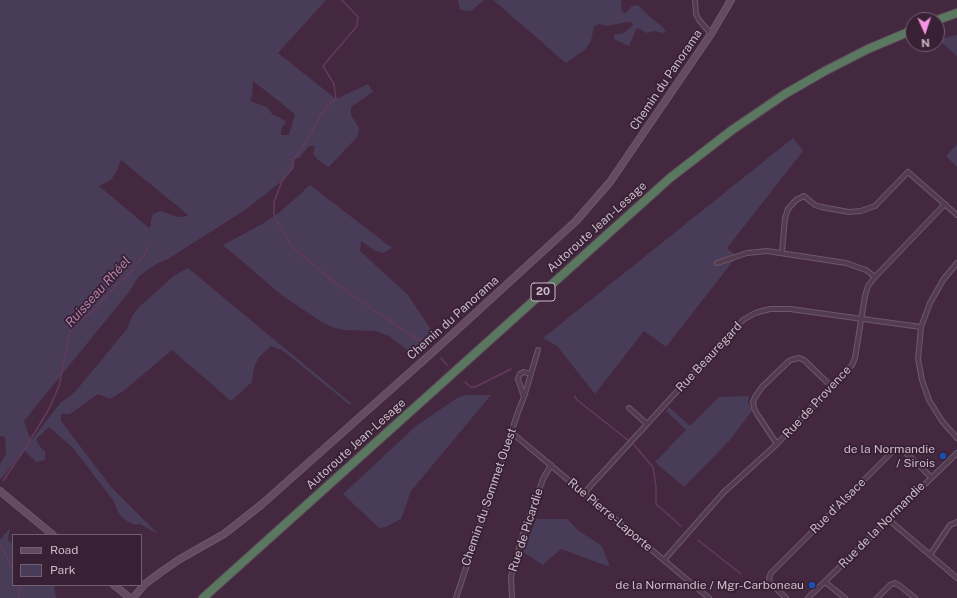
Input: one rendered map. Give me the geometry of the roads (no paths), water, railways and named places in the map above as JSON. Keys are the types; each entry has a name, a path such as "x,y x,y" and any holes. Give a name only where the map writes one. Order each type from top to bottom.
{"highway":[{"path":"945,17 957,13"},
{"name":"Autoroute Jean-Lesage","path":"203,598 676,174 732,130 785,94 825,70 905,33"}],"street":[{"path":"695,0 696,14 711,34"},
{"name":"Chemin du Panorama","path":"133,598 145,584 160,572 224,534 261,505 434,351 576,221 610,182 711,34 731,0"},
{"path":"782,252 785,218 788,209 796,200 804,196 815,205 821,207 850,212 861,212 875,206 908,172 957,215"},
{"name":"Rue de Provence","path":"664,560 724,492 778,444 852,365 855,358 868,286 945,204"},
{"path":"718,263 757,251 782,252 846,263 866,270 875,277"},
{"path":"957,263 943,280 930,303 921,327 918,359 925,390 935,410 945,425 957,438"},
{"name":"Rue Beauregard","path":"584,493 734,329 743,320 755,313 770,309 783,308 921,327"},
{"name":"Chemin du Sommet Ouest","path":"456,598 524,397 538,350"},
{"path":"778,444 754,408 753,402 755,396 762,387 789,361 799,358 804,360 831,386"},
{"path":"524,397 518,376 524,372 530,374"},
{"path":"629,408 647,424"},
{"name":"Rue Pierre-Laporte","path":"511,432 709,598"},
{"name":"Rue d'Alsace","path":"786,598 770,583 769,578 771,573 893,452 903,450 931,478"},
{"name":"Rue de la Normandie","path":"808,598 957,453"},
{"name":"Rue de Picardie","path":"512,598 511,576 513,569 543,479 551,465"},
{"path":"0,491 52,534"},
{"path":"889,520 957,578"},
{"path":"930,555 950,525 957,522"},
{"path":"825,582 845,598"},
{"path":"877,598 890,585 895,583 915,598"},
{"path":"115,586 130,598"}],"waterway":[{"path":"342,0 358,17 357,26 323,66 334,84 336,99 330,103 321,114 308,139 294,159 293,168 282,181 274,202 274,215 292,247 340,287 429,346"},
{"name":"Ruisseau Rhéel","path":"3,481 49,409 59,386 71,330 80,320 93,311 121,280 125,278 138,263 141,257 144,257 147,248 149,247"},
{"path":"441,358 447,365"},
{"path":"465,382 471,387 475,387 511,369"},
{"path":"575,396 577,400 628,440"},
{"path":"634,445 653,467 656,487 656,504 681,526"},
{"path":"698,540 741,574"},
{"name":"Ruisseau Rhéel","path":"0,543 12,568"},
{"name":"Ruisseau Rhéel","path":"18,586 20,589 19,598"}],"place":[{"name":"de la Normandie / Sirois","path":"943,456"},
{"name":"de la Normandie / Mgr-Carboneau","path":"812,585"}]}
